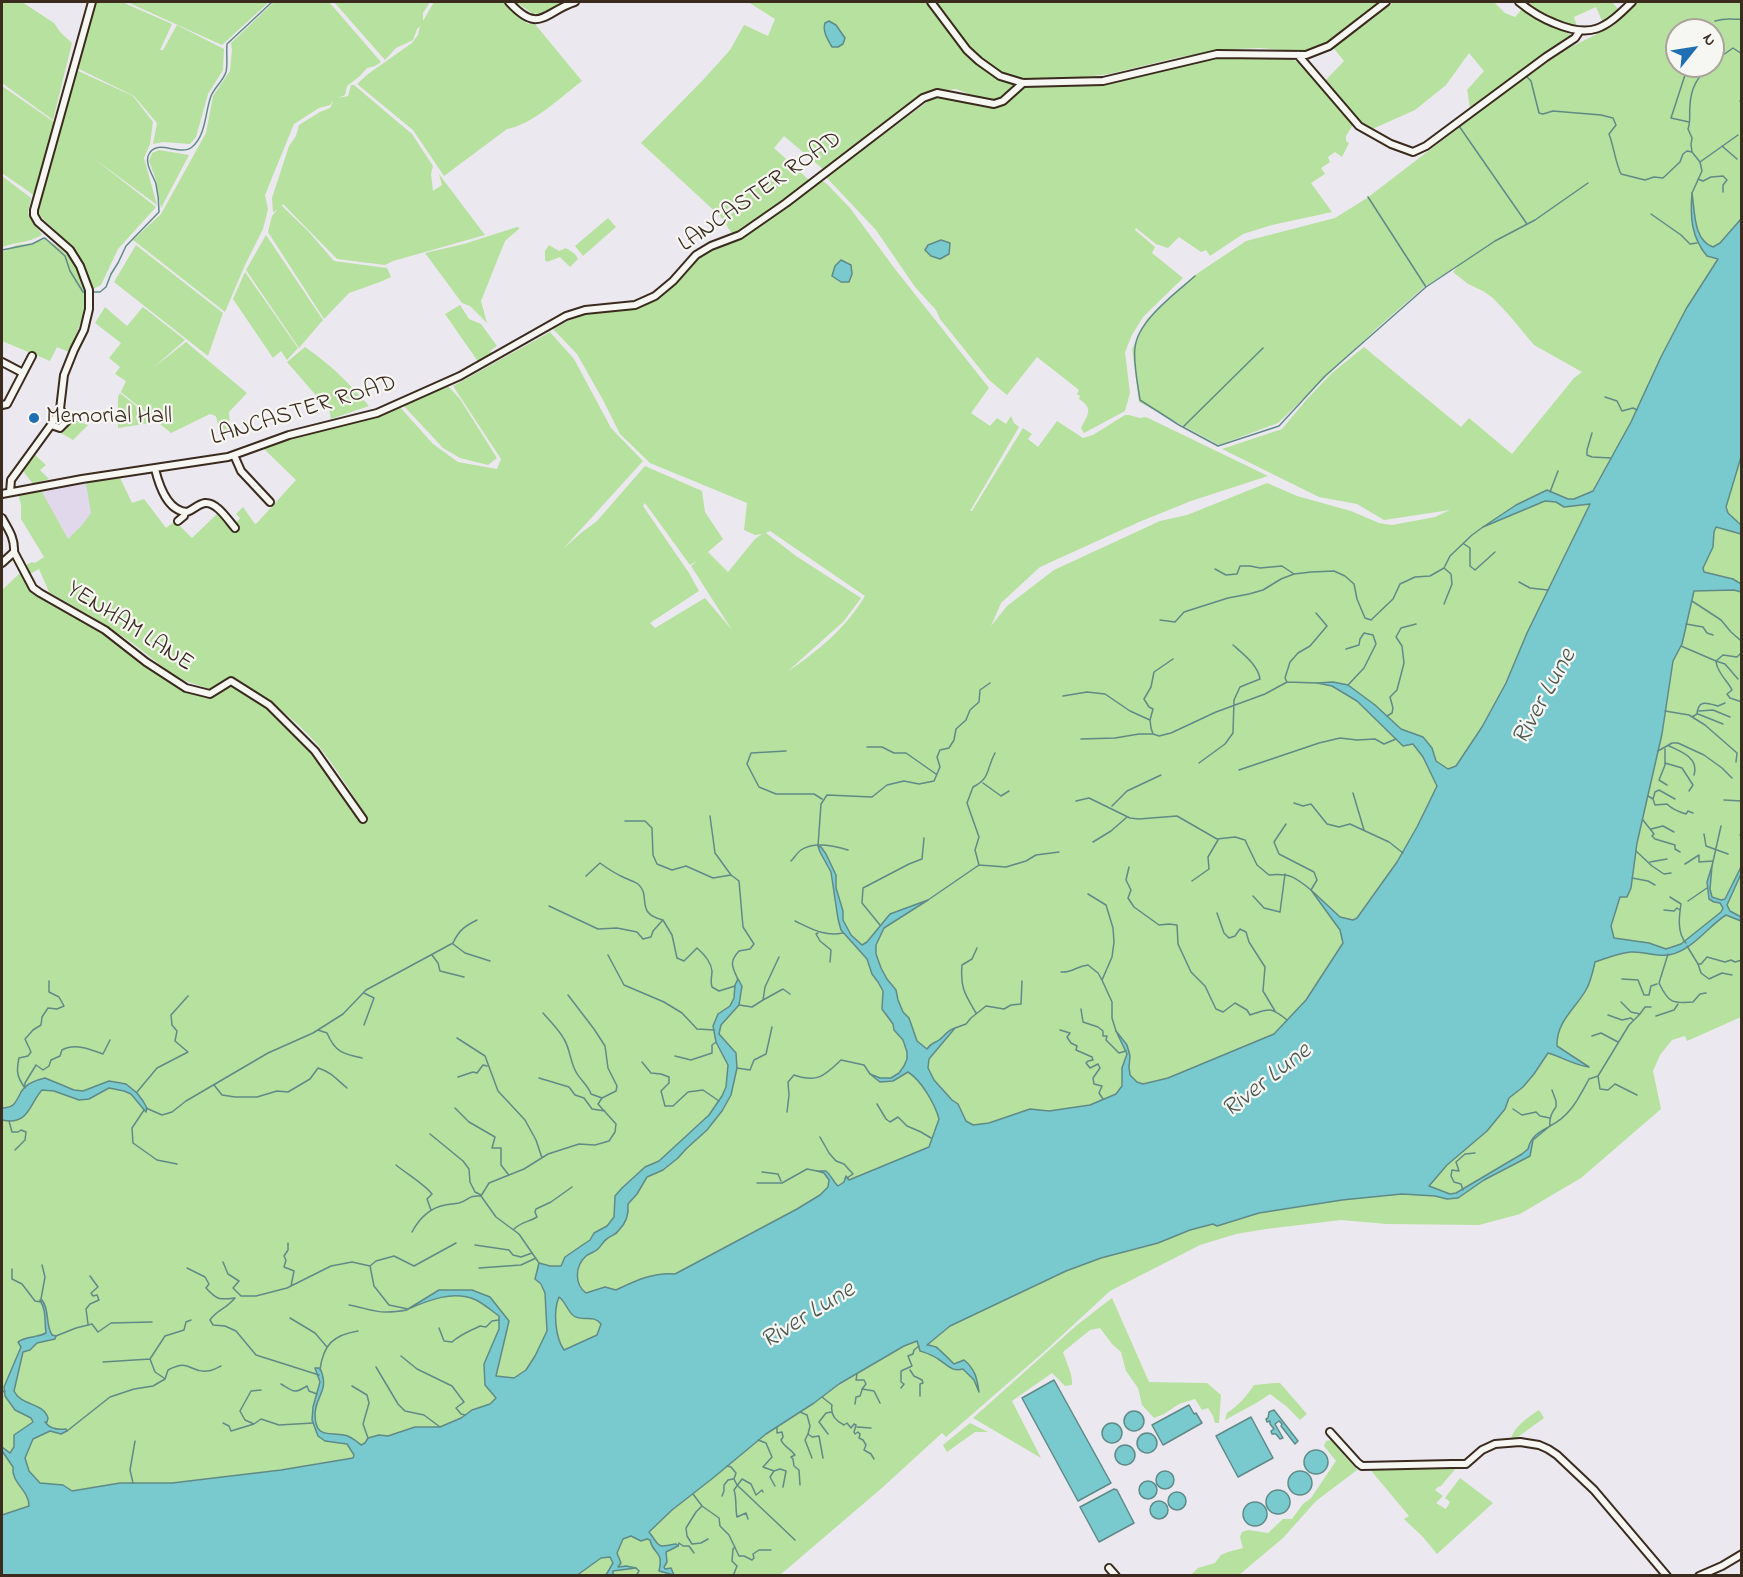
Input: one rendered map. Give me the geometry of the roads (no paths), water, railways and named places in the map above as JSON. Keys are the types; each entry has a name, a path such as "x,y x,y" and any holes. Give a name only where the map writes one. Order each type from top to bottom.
{"street":[{"path":"10,492 11,480 60,409 64,375 84,330 89,309 89,294 85,276 70,250 38,222 34,210 92,2"},
{"path":"509,2 526,17 542,19 575,2"},
{"path":"931,2 967,50 979,61 1000,76 1023,83 1103,81 1217,54 1306,55 1329,46 1386,2"},
{"path":"1519,2 1539,17 1579,32 1602,27 1632,2"},
{"path":"1298,55 1359,126 1391,144 1413,152 1426,146 1575,38 1579,32"},
{"name":"LANCASTER ROAD","path":"2,494 82,479 228,457 289,435 377,413 460,376 566,316 585,310 629,306 646,301 669,285 696,255 711,246 740,235 786,203 923,98 937,93 994,104 1003,101 1023,83"},
{"path":"4,404 32,356"},
{"path":"2,362 23,373"},
{"path":"51,425 60,428 67,421 60,409"},
{"path":"234,455 241,471 270,502"},
{"path":"155,469 159,484 169,502 176,509 185,512 208,503 233,525 236,518"},
{"path":"178,521 185,512"},
{"path":"2,518 14,543 14,552 2,562"},
{"name":"YENHAM LANE","path":"14,552 33,588 105,630 146,662 186,688 210,694 231,681 269,705 315,751 363,819"},
{"path":"1330,1432 1362,1466 1461,1465 1495,1444 1521,1442 1544,1446 1557,1455 1594,1490 1667,1575"},
{"path":"1700,1575 1742,1554"},
{"path":"1109,1568 1116,1575"}],"water":[{"path":"829,21 836,25 845,38 843,44 838,47 832,47 826,35 824,26"},
{"name":"River Lune","path":"1692,193 1698,232 1706,243 1713,247 1720,243 1741,219 1741,457 1726,507 1728,513 1741,525 1741,534 1716,527 1713,547 1703,568 1704,572 1733,579 1741,584 1741,592 1734,590 1694,591 1682,644 1673,661 1662,734 1637,843 1631,888 1627,897 1620,897 1611,926 1614,938 1649,943 1666,949 1681,944 1723,908 1720,903 1709,899 1707,882 1712,866 1710,889 1712,897 1721,900 1725,899 1741,867 1741,874 1727,905 1730,911 1741,917 1741,921 1726,915 1692,944 1669,955 1631,952 1595,962 1586,990 1563,1023 1557,1046 1589,1067 1548,1053 1523,1087 1509,1098 1505,1109 1487,1131 1447,1165 1429,1186 1450,1194 1456,1193 1522,1154 1528,1149 1531,1141 1536,1135 1550,1126 1533,1140 1530,1156 1484,1180 1458,1198 1402,1194 1342,1200 1259,1213 1217,1226 1213,1224 1190,1230 1158,1243 1101,1258 1066,1271 950,1326 927,1345 936,1347 954,1364 964,1360 975,1374 979,1392 974,1380 963,1369 952,1369 934,1356 920,1351 917,1341 904,1346 839,1384 766,1434 672,1510 649,1532 661,1546 676,1544 678,1546 666,1552 667,1562 664,1567 665,1569 671,1568 674,1575 659,1571 660,1559 650,1540 641,1541 631,1536 623,1539 617,1553 621,1563 618,1567 636,1568 613,1571 613,1575 606,1575 613,1563 610,1557 601,1558 576,1576 2,1575 2,1515 29,1506 26,1495 15,1478 13,1467 2,1451 2,1447 10,1453 14,1447 14,1435 33,1422 31,1418 15,1410 5,1396 4,1387 21,1347 18,1342 46,1333 40,1300 46,1308 50,1331 56,1336 55,1339 37,1343 30,1350 23,1352 14,1391 17,1396 42,1409 48,1418 45,1422 49,1426 67,1431 61,1434 50,1431 33,1439 25,1458 29,1471 40,1483 63,1485 72,1491 120,1483 172,1483 281,1470 353,1458 354,1455 347,1444 325,1441 318,1436 312,1420 320,1382 315,1368 320,1368 324,1382 316,1407 317,1427 324,1433 349,1436 361,1445 368,1438 379,1435 388,1436 415,1427 440,1427 461,1418 472,1410 490,1404 496,1398 485,1385 484,1364 499,1329 499,1316 476,1300 459,1296 433,1300 408,1309 439,1290 472,1290 490,1297 509,1321 496,1376 514,1378 526,1370 547,1331 545,1293 541,1284 535,1279 539,1263 561,1266 565,1257 590,1240 594,1233 607,1226 614,1217 615,1196 622,1188 645,1167 659,1161 709,1115 722,1096 726,1087 728,1065 716,1042 713,1026 718,1014 730,1006 738,979 742,986 739,1005 721,1025 719,1034 736,1053 737,1068 731,1095 707,1130 663,1170 647,1177 628,1204 626,1218 617,1233 582,1260 577,1275 579,1285 586,1293 605,1287 616,1290 637,1280 675,1274 820,1195 828,1187 829,1180 824,1173 817,1171 826,1171 838,1186 844,1182 846,1176 849,1180 929,1147 939,1119 931,1100 918,1081 908,1072 893,1081 880,1082 870,1074 880,1078 891,1078 904,1066 907,1052 903,1040 894,1030 893,1024 882,1009 883,991 872,974 867,959 841,930 831,872 818,846 826,854 836,875 836,888 843,911 843,920 851,935 862,945 890,914 928,900 884,928 876,945 876,954 887,979 896,990 898,1000 903,1012 909,1018 917,1041 927,1049 955,1028 929,1059 928,1068 934,1080 958,1104 966,1121 973,1125 989,1123 1030,1109 1049,1111 1090,1105 1116,1094 1122,1086 1122,1068 1127,1054 1116,1031 1127,1045 1130,1056 1130,1075 1143,1084 1168,1078 1274,1034 1306,1000 1343,943 1340,930 1311,890 1340,917 1353,920 1357,918 1397,862 1437,786 1423,757 1413,744 1403,746 1357,701 1332,686 1317,683 1333,682 1348,685 1375,705 1401,729 1423,737 1432,748 1436,761 1448,769 1456,766 1482,727 1506,683 1527,633 1590,504 1564,507 1556,502 1545,501 1483,527 1516,505 1547,490 1568,499 1574,499 1593,491 1631,422 1686,309 1718,259 1707,256 1698,241 1693,226","holes":["559,1297 577,1318 595,1319 601,1324 597,1335 564,1350 556,1324 557,1303"]},
{"path":"941,240 950,243 949,254 940,259 931,256 925,250 928,245"},
{"path":"841,260 851,265 852,274 849,282 841,282 832,276 835,266"},
{"path":"45,1078 74,1090 83,1091 109,1081 126,1084 143,1101 147,1108 146,1112 131,1094 124,1091 109,1088 89,1099 79,1100 54,1091 42,1090 23,1117 11,1121 2,1120 2,1108 13,1105 27,1086"},
{"path":"1054,1380 1111,1483 1078,1501 1022,1398"},
{"path":"1189,1405 1202,1423 1163,1445 1152,1425"},
{"path":"1274,1410 1298,1441 1295,1444 1279,1421 1275,1424 1283,1438 1280,1439 1276,1434 1272,1434 1271,1431 1274,1429 1270,1421 1267,1422 1266,1419 1269,1412"},
{"path":"1134,1411 1141,1414 1144,1421 1141,1428 1134,1431 1127,1428 1124,1421 1127,1414"},
{"path":"1251,1417 1273,1458 1238,1477 1216,1436"},
{"path":"1112,1423 1119,1426 1122,1433 1119,1440 1112,1443 1105,1440 1102,1433 1105,1426"},
{"path":"1147,1433 1154,1436 1157,1443 1154,1450 1147,1453 1140,1450 1137,1443 1140,1436"},
{"path":"1125,1445 1132,1448 1135,1455 1132,1462 1125,1465 1118,1462 1115,1455 1118,1448"},
{"path":"1316,1450 1325,1453 1328,1462 1325,1471 1316,1474 1307,1471 1304,1462 1307,1453"},
{"path":"1165,1471 1171,1474 1174,1480 1171,1486 1165,1489 1159,1486 1156,1480 1159,1474"},
{"path":"1300,1471 1309,1474 1312,1483 1309,1492 1300,1495 1291,1492 1288,1483 1291,1474"},
{"path":"1148,1481 1154,1484 1157,1490 1154,1496 1148,1499 1142,1496 1139,1490 1142,1484"},
{"path":"1114,1489 1117,1490 1134,1523 1099,1542 1080,1507"},
{"path":"1278,1490 1287,1493 1290,1502 1287,1511 1278,1514 1269,1511 1266,1502 1269,1493"},
{"path":"1177,1492 1183,1495 1186,1501 1183,1507 1177,1510 1171,1507 1168,1501 1171,1495"},
{"path":"1159,1501 1165,1504 1168,1510 1165,1516 1159,1519 1153,1516 1150,1510 1153,1504"},
{"path":"1255,1502 1264,1505 1267,1514 1264,1523 1255,1526 1246,1523 1243,1514 1246,1505"}],"waterway":[{"path":"93,292 100,292 106,287 126,246 159,212 156,184 148,165 149,154 163,147 187,150 197,142 203,130 211,96 226,72 227,44 272,2"},
{"path":"1725,19 1742,19"},
{"path":"1725,54 1733,48 1742,54"},
{"path":"1527,77 1531,81 1539,113 1553,111 1613,118 1616,125 1609,134 1621,174 1645,180 1654,177 1663,178 1680,162 1683,154 1687,151 1692,152"},
{"path":"1684,78 1671,118 1689,122"},
{"path":"1692,193 1702,171 1700,162 1692,152 1692,138 1688,129 1692,93 1699,78"},
{"path":"1459,126 1527,224"},
{"path":"1700,162 1738,135"},
{"path":"1722,146 1737,159"},
{"path":"1698,179 1703,181 1711,177 1723,176 1727,180 1723,185 1723,192"},
{"path":"1195,276 1168,299 1143,328 1137,338 1135,348 1136,374 1140,400 1218,446 1279,426 1325,376 1426,287 1495,241 1535,220 1588,183"},
{"path":"1368,197 1426,287"},
{"path":"1651,214 1690,244 1697,243"},
{"path":"2,250 32,244 44,238 65,256 70,271 83,292 88,292"},
{"path":"1183,427 1263,348"},
{"path":"1605,397 1617,401 1622,411 1633,408 1637,410"},
{"path":"1592,433 1587,455 1611,458"},
{"path":"1550,492 1558,471"},
{"path":"1160,620 1175,622 1184,612 1263,590 1294,574 1334,571 1345,576 1354,584 1365,618 1371,620 1393,599 1400,584 1415,577 1430,576 1444,568 1450,556 1483,527"},
{"path":"1464,544 1470,548 1470,566 1475,570 1495,552"},
{"path":"1215,569 1226,575 1237,574 1240,566 1260,568 1282,566 1294,574"},
{"path":"1444,568 1451,574 1452,584 1444,604"},
{"path":"1519,582 1530,588 1548,590"},
{"path":"1692,601 1721,620 1740,640"},
{"path":"1287,682 1285,678 1290,662 1298,653 1310,646 1327,626 1316,613"},
{"path":"1387,716 1392,713 1390,697 1397,690 1404,663 1402,646 1396,637 1401,628 1416,624"},
{"path":"1686,624 1703,627 1707,633 1713,635"},
{"path":"1346,649 1359,645 1364,633 1373,635 1376,644 1364,668 1348,685"},
{"path":"1199,763 1225,744 1233,733 1234,700 1240,687 1260,679 1253,664 1233,645"},
{"path":"1681,646 1716,661 1723,655 1737,657 1742,652"},
{"path":"1150,720 1153,709 1144,699 1151,687 1154,672 1173,659"},
{"path":"1716,661 1725,664 1738,679"},
{"path":"1716,662 1732,690 1727,694 1730,698 1742,702"},
{"path":"1063,696 1087,692 1105,694 1130,711 1150,720 1153,734 1159,736 1265,694 1287,682 1317,683"},
{"path":"818,846 821,804 827,795 872,797 887,785 904,781 919,784 934,781 940,767 937,757 940,750 949,748 954,740 956,729 979,702 980,690 990,683"},
{"path":"1692,717 1697,714 1701,704 1718,706 1725,703"},
{"path":"1699,711 1713,710 1730,717"},
{"path":"1665,711 1689,715 1705,725 1737,753 1736,762"},
{"path":"1698,714 1723,724"},
{"path":"1081,739 1152,734"},
{"path":"1239,770 1340,738 1375,739 1384,744 1396,739"},
{"path":"1658,751 1672,743 1678,743 1704,755 1732,778"},
{"path":"1669,746 1684,753 1692,760 1694,775"},
{"path":"867,747 882,747 894,753 906,753 936,774"},
{"path":"1665,749 1665,765 1659,780 1667,785"},
{"path":"786,751 751,753 747,764 759,787 776,794 814,794 822,799"},
{"path":"979,865 975,850 979,837 967,803 973,787 985,777 995,753"},
{"path":"1665,763 1682,768 1693,785 1689,791"},
{"path":"1112,806 1127,791 1161,775"},
{"path":"983,783 1001,796 1009,791"},
{"path":"1653,799 1655,792 1659,790 1675,799"},
{"path":"1353,793 1364,830"},
{"path":"1648,796 1653,799 1655,805 1667,804 1686,814 1688,811 1693,813"},
{"path":"1076,801 1089,798 1130,818 1177,816 1217,839 1235,837 1245,840 1257,865 1269,875 1292,877 1311,890 1317,880 1314,872 1279,854 1274,842 1286,824"},
{"path":"1724,800 1742,801"},
{"path":"1294,803 1303,806 1311,804 1327,824 1339,827 1350,824 1389,842 1403,853"},
{"path":"710,816 715,853 731,875"},
{"path":"1093,842 1111,831 1127,817"},
{"path":"1643,820 1654,834 1652,836 1655,839 1675,845 1675,849 1680,852"},
{"path":"625,821 645,821 652,828 653,855 657,864 672,870 686,866 713,878 731,875 739,881 743,927 754,944 750,949 739,951 734,959 732,965 738,980"},
{"path":"1651,829 1663,826 1674,832"},
{"path":"1712,866 1721,826"},
{"path":"1704,834 1706,846 1728,854"},
{"path":"880,925 862,903 863,888 922,859 924,838"},
{"path":"1192,881 1209,869 1208,857 1218,840"},
{"path":"791,861 806,847 818,845 848,850"},
{"path":"1636,851 1664,874 1671,873"},
{"path":"928,900 979,865 1006,867 1026,861 1036,855 1059,852"},
{"path":"1685,864 1699,855 1699,862 1713,861"},
{"path":"1650,862 1667,859"},
{"path":"586,876 600,863 638,884 644,894 646,909 654,917 663,920 672,935 677,958 684,961 697,948 710,964 712,987 719,991 735,986"},
{"path":"1129,867 1126,880 1131,890 1128,898 1134,907 1159,925 1177,925 1178,944 1191,972 1205,986 1216,1009 1223,1012 1235,1003 1247,1010 1250,1015 1270,1010 1287,1020"},
{"path":"1253,896 1264,908 1280,912 1285,874"},
{"path":"1632,878 1655,885"},
{"path":"1688,901 1707,888"},
{"path":"1088,894 1106,905 1113,928 1112,957 1102,980 1112,1002 1112,1018 1116,1031"},
{"path":"1670,897 1681,904 1680,930 1686,943"},
{"path":"549,906 598,929 617,928 637,932 643,939 651,937 662,921"},
{"path":"1664,910 1674,911 1677,908 1680,910"},
{"path":"1217,913 1224,933 1229,938 1235,936 1240,929 1246,932 1249,942 1265,967 1263,991 1275,1011"},
{"path":"146,1108 162,1115 172,1112 186,1101 268,1053 313,1033 343,1014 366,990 453,943 463,929 477,920"},
{"path":"795,921 824,933 843,933"},
{"path":"818,933 816,934 820,941 831,950 830,962"},
{"path":"453,944 465,953 490,961"},
{"path":"1687,946 1698,964 1701,964 1707,957 1725,962 1742,960"},
{"path":"976,1013 964,990 962,965 972,959 977,948"},
{"path":"1668,954 1659,983 1668,998 1680,1003 1693,1002 1700,994 1706,993"},
{"path":"432,955 440,971 464,977"},
{"path":"608,955 624,985 664,1002 682,1013 697,1029 714,1030"},
{"path":"739,1005 752,1007 763,1000 765,987 779,957"},
{"path":"1698,964 1701,973 1709,979 1722,973 1732,975"},
{"path":"1061,972 1088,965 1098,973 1102,980"},
{"path":"1622,979 1638,980 1644,995 1649,995 1651,986 1657,984"},
{"path":"25,1088 17,1070 19,1058 28,1056 31,1052 25,1039 41,1025 42,1017 48,1008 57,1009 64,1006 59,997 49,992 49,981"},
{"path":"955,1028 966,1024 986,1006 1004,1009 1011,1005 1021,1004 1022,981"},
{"path":"763,1000 783,989 790,994"},
{"path":"364,993 374,998 364,1025"},
{"path":"539,1263 519,1234 496,1217 481,1196 489,1183 524,1169 548,1154 579,1144 595,1145 609,1141 615,1132 616,1124 598,1104 602,1098 616,1091 617,1086 608,1068 605,1046 568,995"},
{"path":"137,1092 157,1068 188,1052 175,1041 177,1031 172,1025 171,1015 188,996"},
{"path":"1552,1090 1556,1107 1551,1116 1550,1126 1569,1112 1589,1079 1598,1076 1629,1025 1640,1014 1631,1012 1621,1002"},
{"path":"1656,1016 1674,1010 1678,1004"},
{"path":"1640,1014 1645,1007 1651,1007"},
{"path":"1081,1009 1083,1022 1103,1031 1103,1036 1107,1036 1106,1040 1119,1053 1126,1051"},
{"path":"543,1013 564,1039 575,1070 591,1094 602,1098"},
{"path":"1608,1015 1622,1020 1631,1018 1633,1020"},
{"path":"737,1068 750,1070 754,1060 766,1054 772,1027"},
{"path":"318,1030 327,1033 340,1051 362,1058"},
{"path":"1060,1030 1070,1033 1067,1037 1077,1046 1076,1050 1092,1057 1093,1060 1086,1063 1090,1068 1098,1064 1100,1068 1093,1078 1094,1084 1102,1086 1099,1093 1103,1099"},
{"path":"1592,1036 1601,1033 1618,1042"},
{"path":"457,1038 485,1056 498,1091 525,1120 536,1140 542,1158"},
{"path":"25,1088 25,1083 36,1065 43,1070 49,1066 51,1060 60,1056 62,1050 77,1047 103,1054 110,1040"},
{"path":"675,1056 691,1060 712,1053 712,1045 716,1042"},
{"path":"787,1112 788,1082 794,1075 815,1078 830,1070 841,1060 864,1065 870,1074"},
{"path":"642,1062 651,1073 669,1077 669,1083 661,1091 665,1106 673,1106 688,1092 703,1090 719,1101"},
{"path":"458,1077 473,1072 477,1073 483,1065 487,1066"},
{"path":"214,1085 222,1095 235,1097 257,1097 277,1091 288,1092 310,1079 318,1068 330,1074 347,1088"},
{"path":"1598,1076 1600,1089 1608,1090 1615,1084 1637,1095"},
{"path":"539,1078 569,1087 575,1095 584,1098 592,1109 605,1111"},
{"path":"877,1104 890,1122 898,1117 907,1126 931,1138"},
{"path":"455,1108 469,1122 495,1137 492,1148 501,1148 501,1165 508,1174"},
{"path":"1513,1109 1522,1115 1536,1112 1540,1116 1550,1118"},
{"path":"144,1110 132,1128 133,1143 157,1160 177,1164"},
{"path":"9,1121 12,1132 21,1130 26,1132 25,1140 15,1150"},
{"path":"430,1134 463,1161 469,1169 470,1182 475,1192 481,1195"},
{"path":"820,1137 836,1161 844,1164 853,1174 847,1178"},
{"path":"1463,1190 1461,1184 1454,1182 1451,1176 1452,1170 1459,1171 1456,1162 1465,1154 1475,1153"},
{"path":"396,1165 432,1194 427,1199 431,1210"},
{"path":"757,1183 782,1183 807,1169 817,1171"},
{"path":"762,1172 778,1174 781,1181"},
{"path":"514,1229 537,1217 536,1209 551,1202 572,1187"},
{"path":"412,1232 429,1211 459,1203 474,1196 481,1196"},
{"path":"288,1243 288,1250 284,1256 286,1260 284,1267 294,1271 291,1286"},
{"path":"370,1266 376,1261 394,1256 414,1266 456,1243"},
{"path":"475,1245 509,1250 513,1255 521,1257 532,1253"},
{"path":"479,1268 521,1265 536,1258"},
{"path":"223,1262 228,1274 239,1281 233,1288 241,1296 256,1296 287,1288 331,1266 352,1262 370,1266 374,1286 389,1305 408,1309"},
{"path":"41,1299 45,1277 42,1265"},
{"path":"187,1268 205,1277 209,1284 206,1288 216,1297 235,1298 210,1320 213,1325 225,1326 236,1331 256,1355 319,1375"},
{"path":"12,1269 12,1279 22,1284 35,1301 41,1302"},
{"path":"88,1324 86,1309 90,1304 99,1300 97,1295 93,1296 91,1293 98,1287 90,1276"},
{"path":"349,1305 383,1312 407,1310"},
{"path":"290,1318 315,1333 327,1347"},
{"path":"150,1359 165,1336 184,1330 186,1322 191,1320"},
{"path":"439,1328 444,1341 452,1342 480,1326 486,1327 492,1321 499,1320"},
{"path":"56,1336 92,1324 98,1332 111,1323 152,1322"},
{"path":"320,1370 321,1361 331,1343 342,1335 358,1331"},
{"path":"901,1388 904,1384 901,1382 901,1371 912,1366 908,1356 913,1354 919,1346"},
{"path":"401,1356 417,1369 452,1386 464,1402 456,1408 465,1415"},
{"path":"103,1362 150,1359 155,1372 164,1378"},
{"path":"67,1431 110,1397 134,1389 153,1386 165,1379 168,1370 181,1365 201,1371 213,1370 221,1366"},
{"path":"376,1367 398,1404 405,1411 424,1415 440,1427"},
{"path":"910,1370 914,1376 922,1380 920,1396"},
{"path":"857,1374 856,1380 864,1380 866,1384 862,1389 874,1391 880,1403"},
{"path":"281,1384 294,1391 307,1386 309,1391 317,1394"},
{"path":"352,1386 367,1395 369,1403 363,1424 368,1438"},
{"path":"254,1424 245,1420 240,1411 251,1391 261,1390"},
{"path":"855,1404 856,1397 860,1396 862,1390"},
{"path":"822,1397 832,1405 833,1415 838,1422 844,1425 847,1423 851,1428 854,1424 856,1425 855,1434 858,1432 860,1434 859,1438 866,1445 864,1450 874,1459"},
{"path":"800,1412 807,1415 810,1426 808,1434 812,1437 819,1436 823,1458"},
{"path":"828,1434 819,1422 826,1413 832,1412"},
{"path":"223,1423 229,1426 231,1431 254,1424 261,1419 279,1425 313,1423"},
{"path":"777,1427 777,1433 782,1432 782,1442 795,1455 791,1457 794,1466 799,1470 800,1485"},
{"path":"857,1427 871,1428"},
{"path":"808,1434 805,1440 812,1458"},
{"path":"758,1440 766,1443 772,1457 763,1467 774,1471 780,1469 786,1471 783,1487"},
{"path":"133,1483 130,1470 135,1441"},
{"path":"727,1466 736,1473 734,1479 737,1485 795,1540"},
{"path":"774,1471 770,1477 775,1486"},
{"path":"722,1496 724,1485 728,1480 733,1479"},
{"path":"748,1519 746,1513 737,1517 734,1490 742,1479 751,1484 756,1495 762,1490 763,1492"},
{"path":"693,1494 702,1506 719,1518 720,1526 729,1535 739,1556 752,1560 753,1554 759,1550 771,1550"},
{"path":"702,1506 686,1528 687,1536 692,1544 708,1539"},
{"path":"678,1546 679,1543 689,1546 694,1553"},
{"path":"733,1576 737,1566 732,1561 735,1547"},
{"path":"636,1568 639,1571 636,1576"}],"place":[{"name":"Memorial Hall","path":"34,418"}]}
